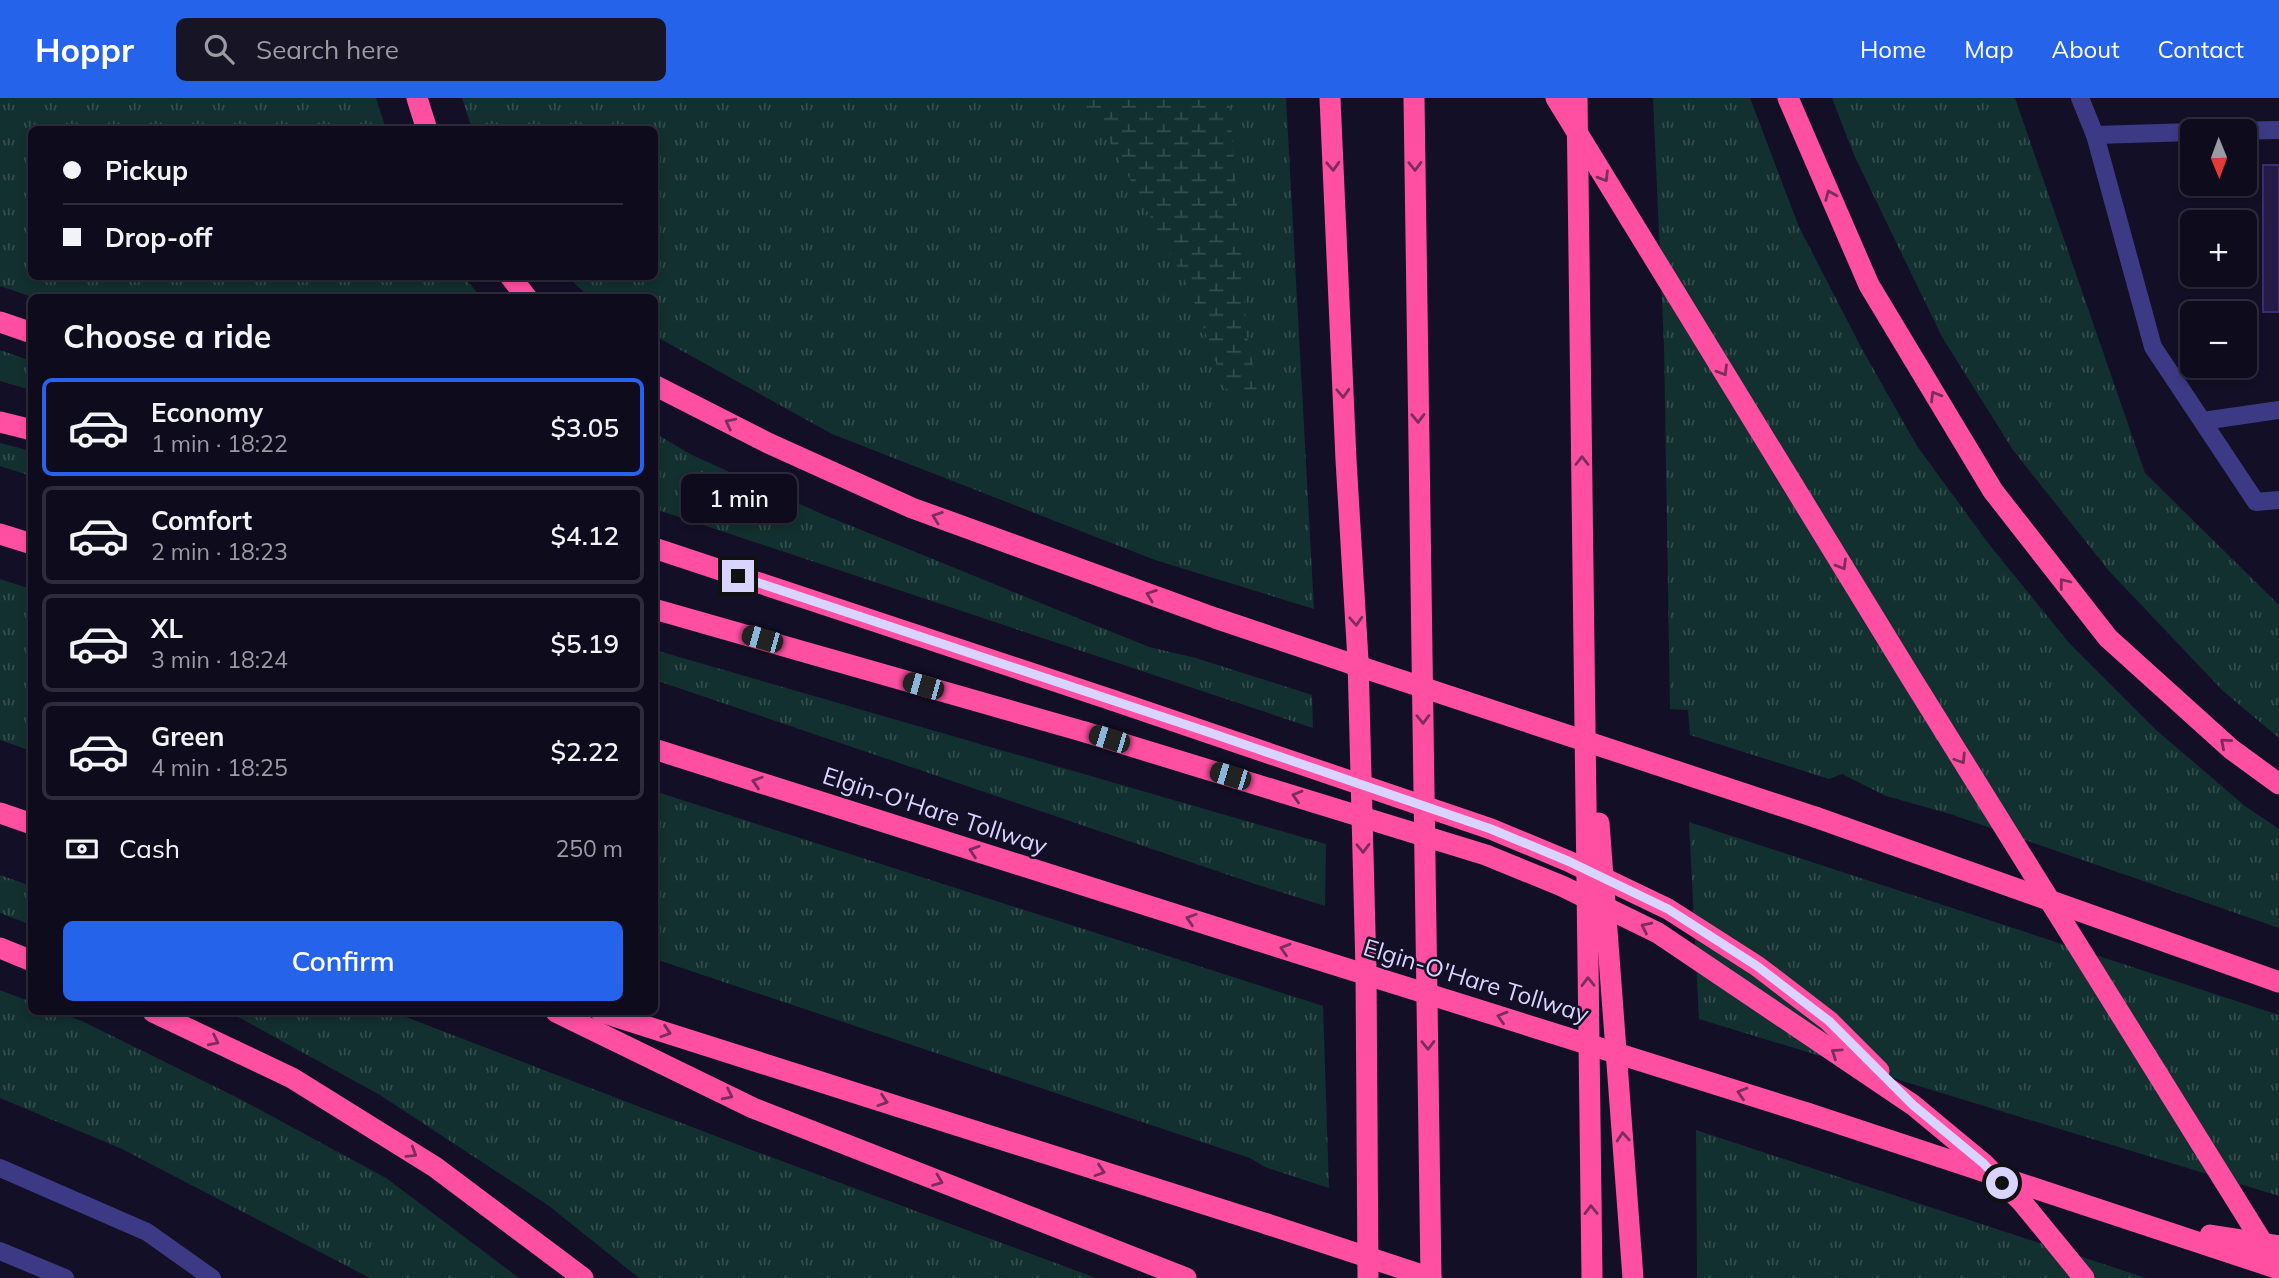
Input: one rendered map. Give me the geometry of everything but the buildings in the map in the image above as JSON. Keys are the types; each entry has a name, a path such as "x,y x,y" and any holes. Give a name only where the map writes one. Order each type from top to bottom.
{"highway":[{"path":"417,98 427,126"},
{"path":"1330,98 1358,660 1366,970 1368,1278"},
{"path":"610,1015 1431,1278 1414,98"},
{"path":"1556,98 1910,676 2279,1269"},
{"path":"1577,98 1591,1278"},
{"path":"1788,98 1869,285 1993,491 2108,638 2231,749 2279,784"},
{"path":"513,280 524,294"},
{"path":"0,322 28,332"},
{"path":"658,387 768,443 912,508 1215,618 1815,817 2279,982"},
{"path":"0,422 28,429"},
{"path":"1582,507 1598,804 1633,1278"},
{"path":"0,534 28,543"},
{"path":"658,549 1491,829 1568,861 1668,909 1757,966 1829,1021 1913,1105 1983,1163 2012,1192 2084,1278"},
{"path":"658,610 1085,732 1486,855 1562,886 1658,933 1913,1105"},
{"name":"Elgin-O'Hare Tollway","path":"658,750 1807,1113 2279,1269"},
{"path":"0,813 28,823"},
{"path":"0,948 28,959"},
{"path":"159,1015 292,1078 328,1100 435,1167 583,1278"},
{"path":"562,1015 753,1108 1186,1278"},
{"path":"2153,1226 2279,1246"}],"street":[{"path":"2080,98 2095,135 2153,347 2256,502 2279,500"},
{"path":"2258,130 2279,130"},
{"path":"2095,135 2180,132"},
{"path":"2203,421 2279,410"},
{"path":"0,1168 146,1232 212,1278"},
{"path":"0,1251 65,1278"}],"green space":[{"path":"0,98 376,98 385,126 28,126 28,280 466,280 478,294 28,296 0,286"},
{"path":"462,98 1286,98 1314,609 1155,560 832,434 658,338 658,294 586,294 571,280 658,280 658,126 471,126"},
{"path":"1064,98 1229,98 1247,336 1257,385 1255,397 1247,400 1225,388 1190,290 1105,133"},
{"path":"1653,98 1750,98 1799,227 1862,349 1917,446 1988,543 2070,644 2155,729 2245,806 2279,829 2279,928 1950,814 1886,796 1842,774 1829,779 1690,735 1688,710 1670,709 1664,346"},
{"path":"1832,98 2015,98 2145,473 2279,605 2279,738 2223,691 2109,571 2013,450 1942,337 1854,155"},
{"path":"0,350 28,360 28,389 0,381"},
{"path":"658,435 690,454 822,514 1149,647 1196,658 1312,695 1313,728 658,510"},
{"path":"0,443 28,450 28,475 0,466"},
{"path":"0,579 28,588 28,750 0,740"},
{"path":"658,651 1326,844 1325,906 658,681"},
{"path":"658,792 1323,1006 1329,1188 1265,1167 1250,1158 658,960"},
{"path":"1689,822 2279,1015 2279,1196 1699,1019"},
{"path":"0,875 28,885 28,924 0,913"},
{"path":"0,990 28,1001 28,1015 65,1015 82,1021 240,1099 386,1178 519,1278 370,1278 122,1149 0,1098"},
{"path":"234,1015 401,1015 757,1152 1096,1278 639,1278 549,1206 380,1095"},
{"path":"1696,1130 2146,1278 1697,1278"}],"route":[{"path":"738,576 1491,829 1568,861 1668,909 1757,966 1829,1021 1913,1105 1983,1163 2002,1183"}]}
